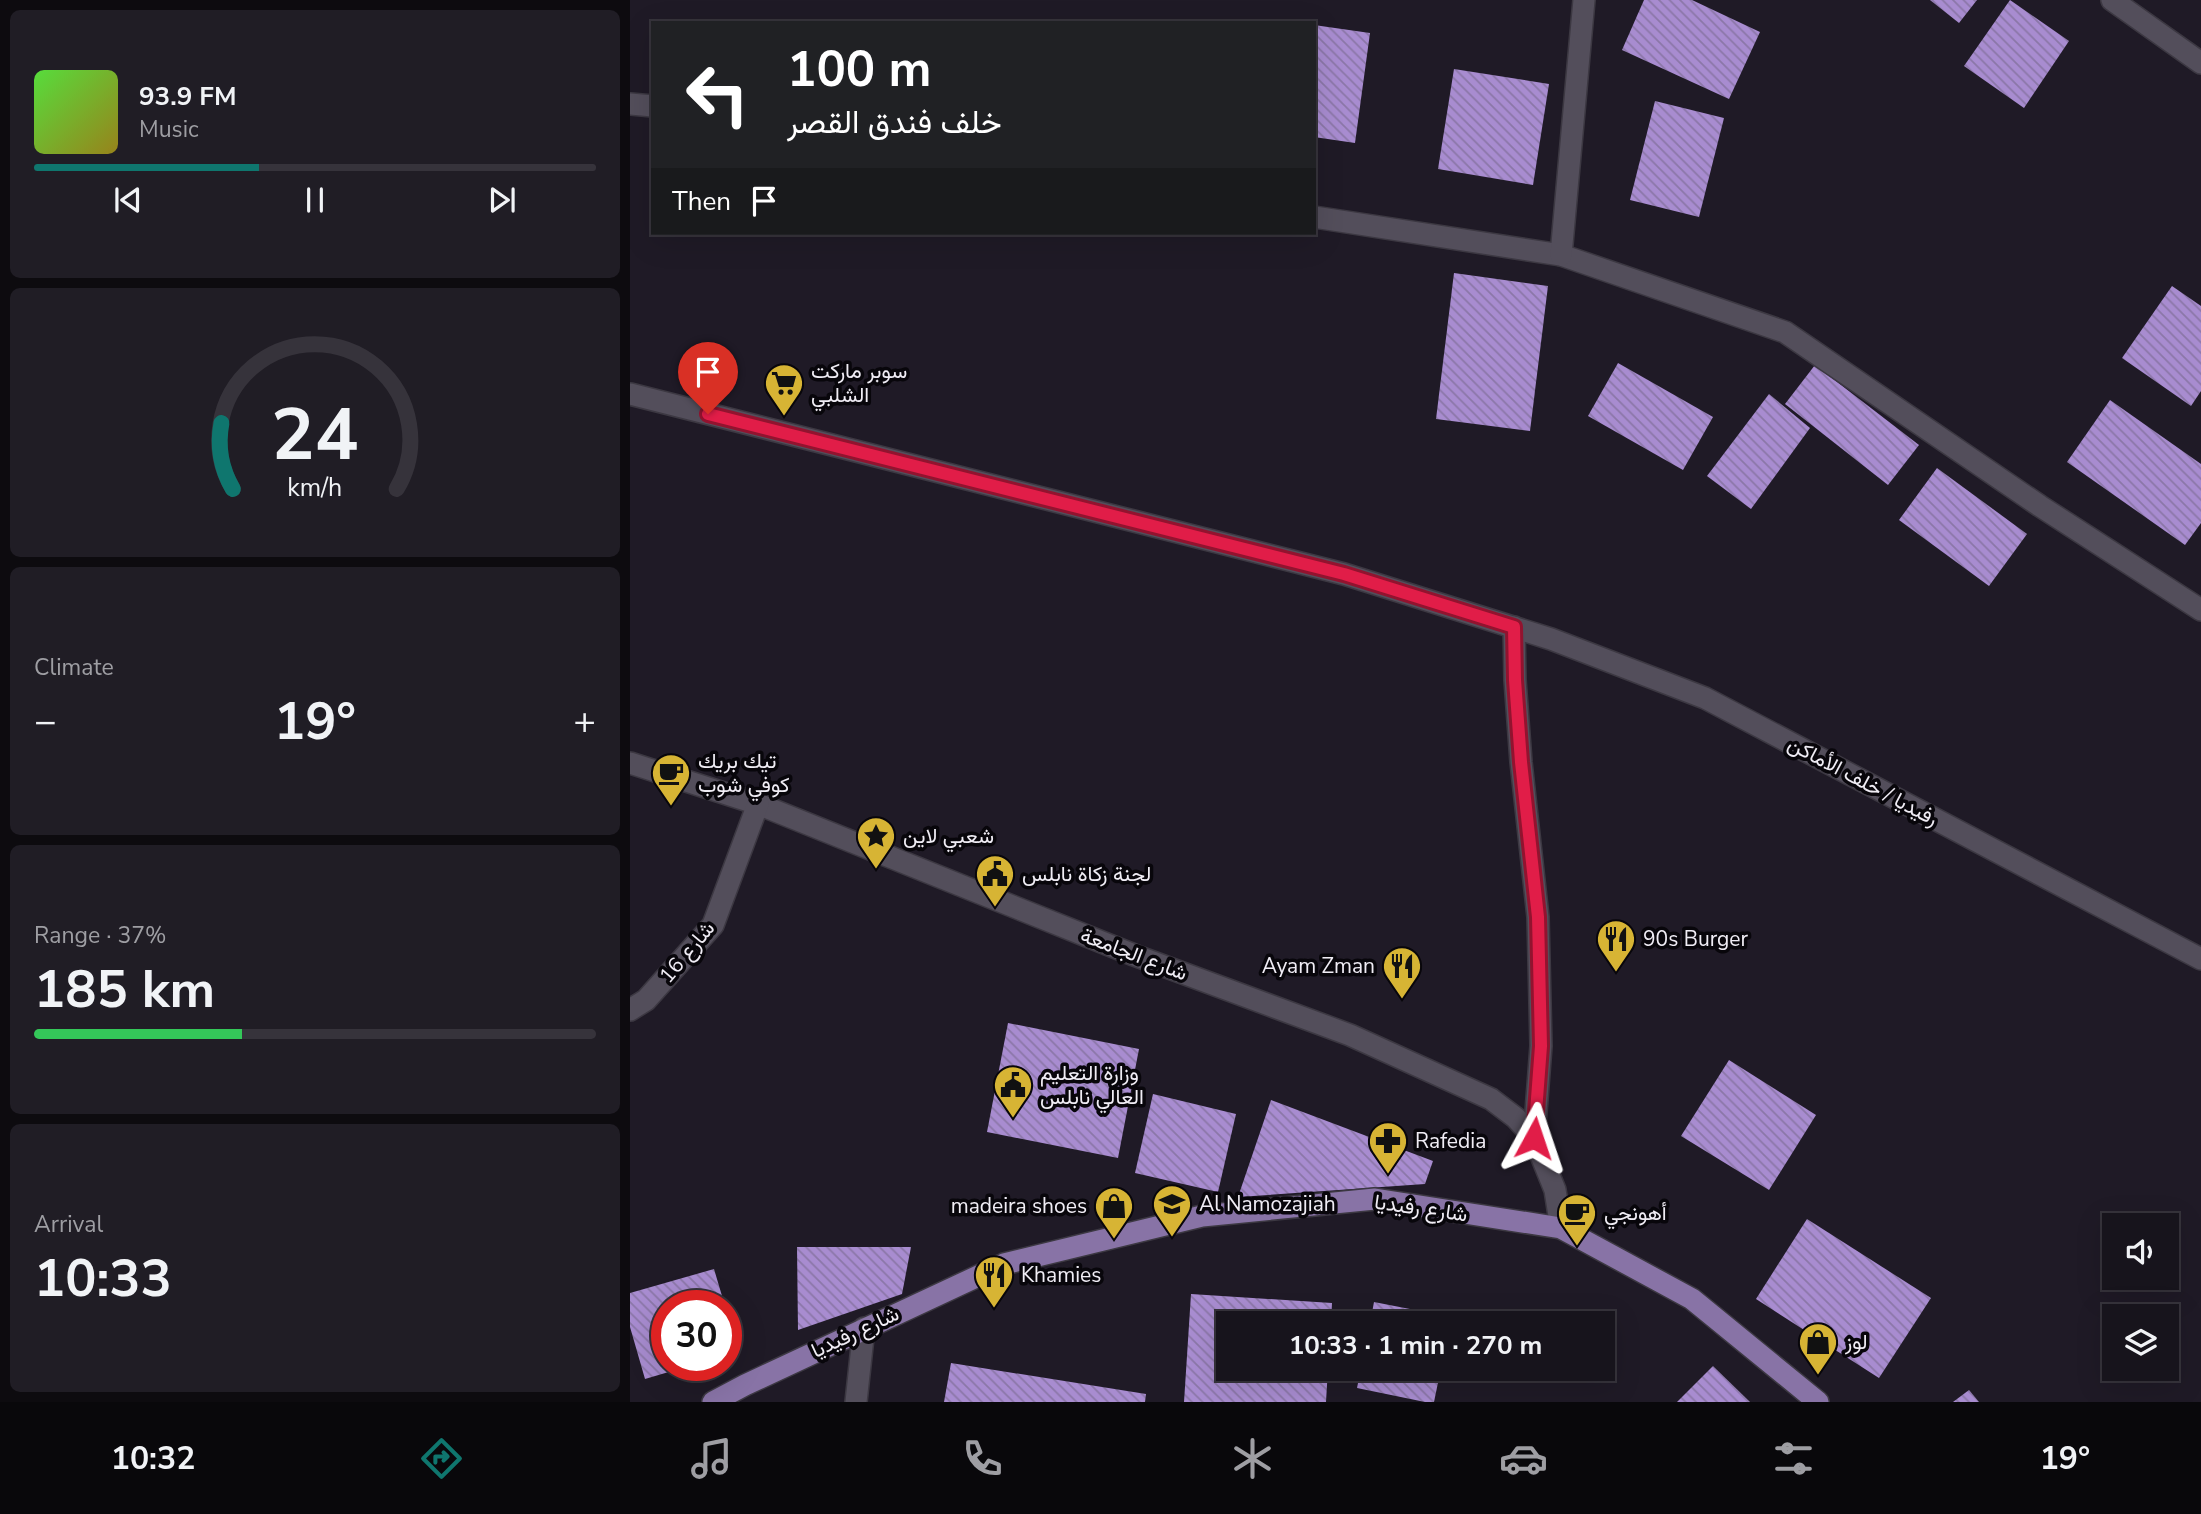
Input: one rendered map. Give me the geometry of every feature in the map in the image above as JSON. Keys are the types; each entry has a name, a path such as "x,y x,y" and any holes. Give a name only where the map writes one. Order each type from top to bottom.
{"main road":[{"name":"شارع رفيديا","path":"713,1402 864,1328 1004,1264 1202,1216 1375,1199 1561,1228 1692,1299 1818,1402"}],"street":[{"path":"1561,255 1584,0"},
{"path":"2112,0 2201,63"},
{"path":"630,104 651,106"},
{"path":"1316,217 1561,255 1785,332 2040,506 2201,610"},
{"name":"رفيديا / خلف الأماكن","path":"630,394 1344,574 1551,639 1705,698 2201,959"},
{"path":"1514,627 1521,762 1538,917 1541,1046 1534,1138"},
{"name":"شارع الجامعة","path":"630,763 758,804 1134,955 1350,1035 1491,1099 1516,1118 1534,1138 1556,1190 1561,1228"},
{"name":"شارع 16","path":"630,1010 646,1000 713,926 758,804"},
{"path":"856,1402 864,1328"}],"building":[{"path":"1644,0 1692,0 1760,32 1729,99 1622,50"},
{"path":"1930,0 1977,0 1959,23"},
{"path":"2010,0 2069,41 2024,108 1964,66"},
{"path":"1316,25 1370,33 1355,143 1316,137"},
{"path":"1454,69 1549,84 1533,185 1438,169"},
{"path":"1655,101 1724,118 1699,217 1630,200"},
{"path":"1454,273 1548,286 1530,431 1436,419"},
{"path":"2172,286 2201,306 2201,391 2191,406 2122,358"},
{"path":"1618,363 1713,417 1683,470 1588,416"},
{"path":"1815,365 1919,445 1888,485 1785,404"},
{"path":"1769,394 1810,428 1751,509 1707,476"},
{"path":"2110,400 2201,464 2201,523 2185,545 2067,462"},
{"path":"1937,468 2027,534 1989,586 1899,520"},
{"path":"1008,1023 1139,1049 1118,1158 987,1132"},
{"path":"1729,1060 1816,1115 1769,1190 1681,1136"},
{"path":"1153,1094 1236,1114 1218,1192 1135,1173"},
{"path":"1271,1100 1433,1161 1425,1184 1238,1197"},
{"path":"1807,1219 1931,1298 1879,1378 1756,1299"},
{"path":"797,1247 911,1247 902,1294 798,1330"},
{"path":"714,1269 720,1290 651,1290 651,1377 645,1379 630,1327 630,1293"},
{"path":"1191,1294 1332,1303 1332,1311 1216,1311 1216,1381 1327,1381 1326,1402 1184,1402"},
{"path":"1374,1302 1420,1311 1372,1311"},
{"path":"951,1363 1146,1394 1145,1402 944,1402"},
{"path":"1713,1366 1750,1402 1677,1402"},
{"path":"1358,1381 1438,1381 1434,1402 1357,1388"},
{"path":"1969,1390 1979,1402 1953,1402"}],"place":[{"name":"سوبر ماركت الشلبي","path":"784,417"},
{"name":"تيك بريك كوفي شوب","path":"671,807"},
{"name":"شعبي لاين","path":"876,870"},
{"name":"لجنة زكاة نابلس","path":"995,908"},
{"name":"90s Burger","path":"1616,973"},
{"name":"Ayam Zman","path":"1402,1000"},
{"name":"وزارة التعليم العالي نابلس","path":"1013,1119"},
{"name":"Rafedia","path":"1388,1175"},
{"name":"Al Namozajiah","path":"1172,1238"},
{"name":"madeira shoes","path":"1114,1240"},
{"name":"أهونجي","path":"1577,1247"},
{"name":"Khamies","path":"994,1309"},
{"name":"لوز","path":"1818,1376"}],"route":[{"path":"708,414 1344,574 1514,627 1521,762 1538,917 1541,1046 1534,1138"}]}
